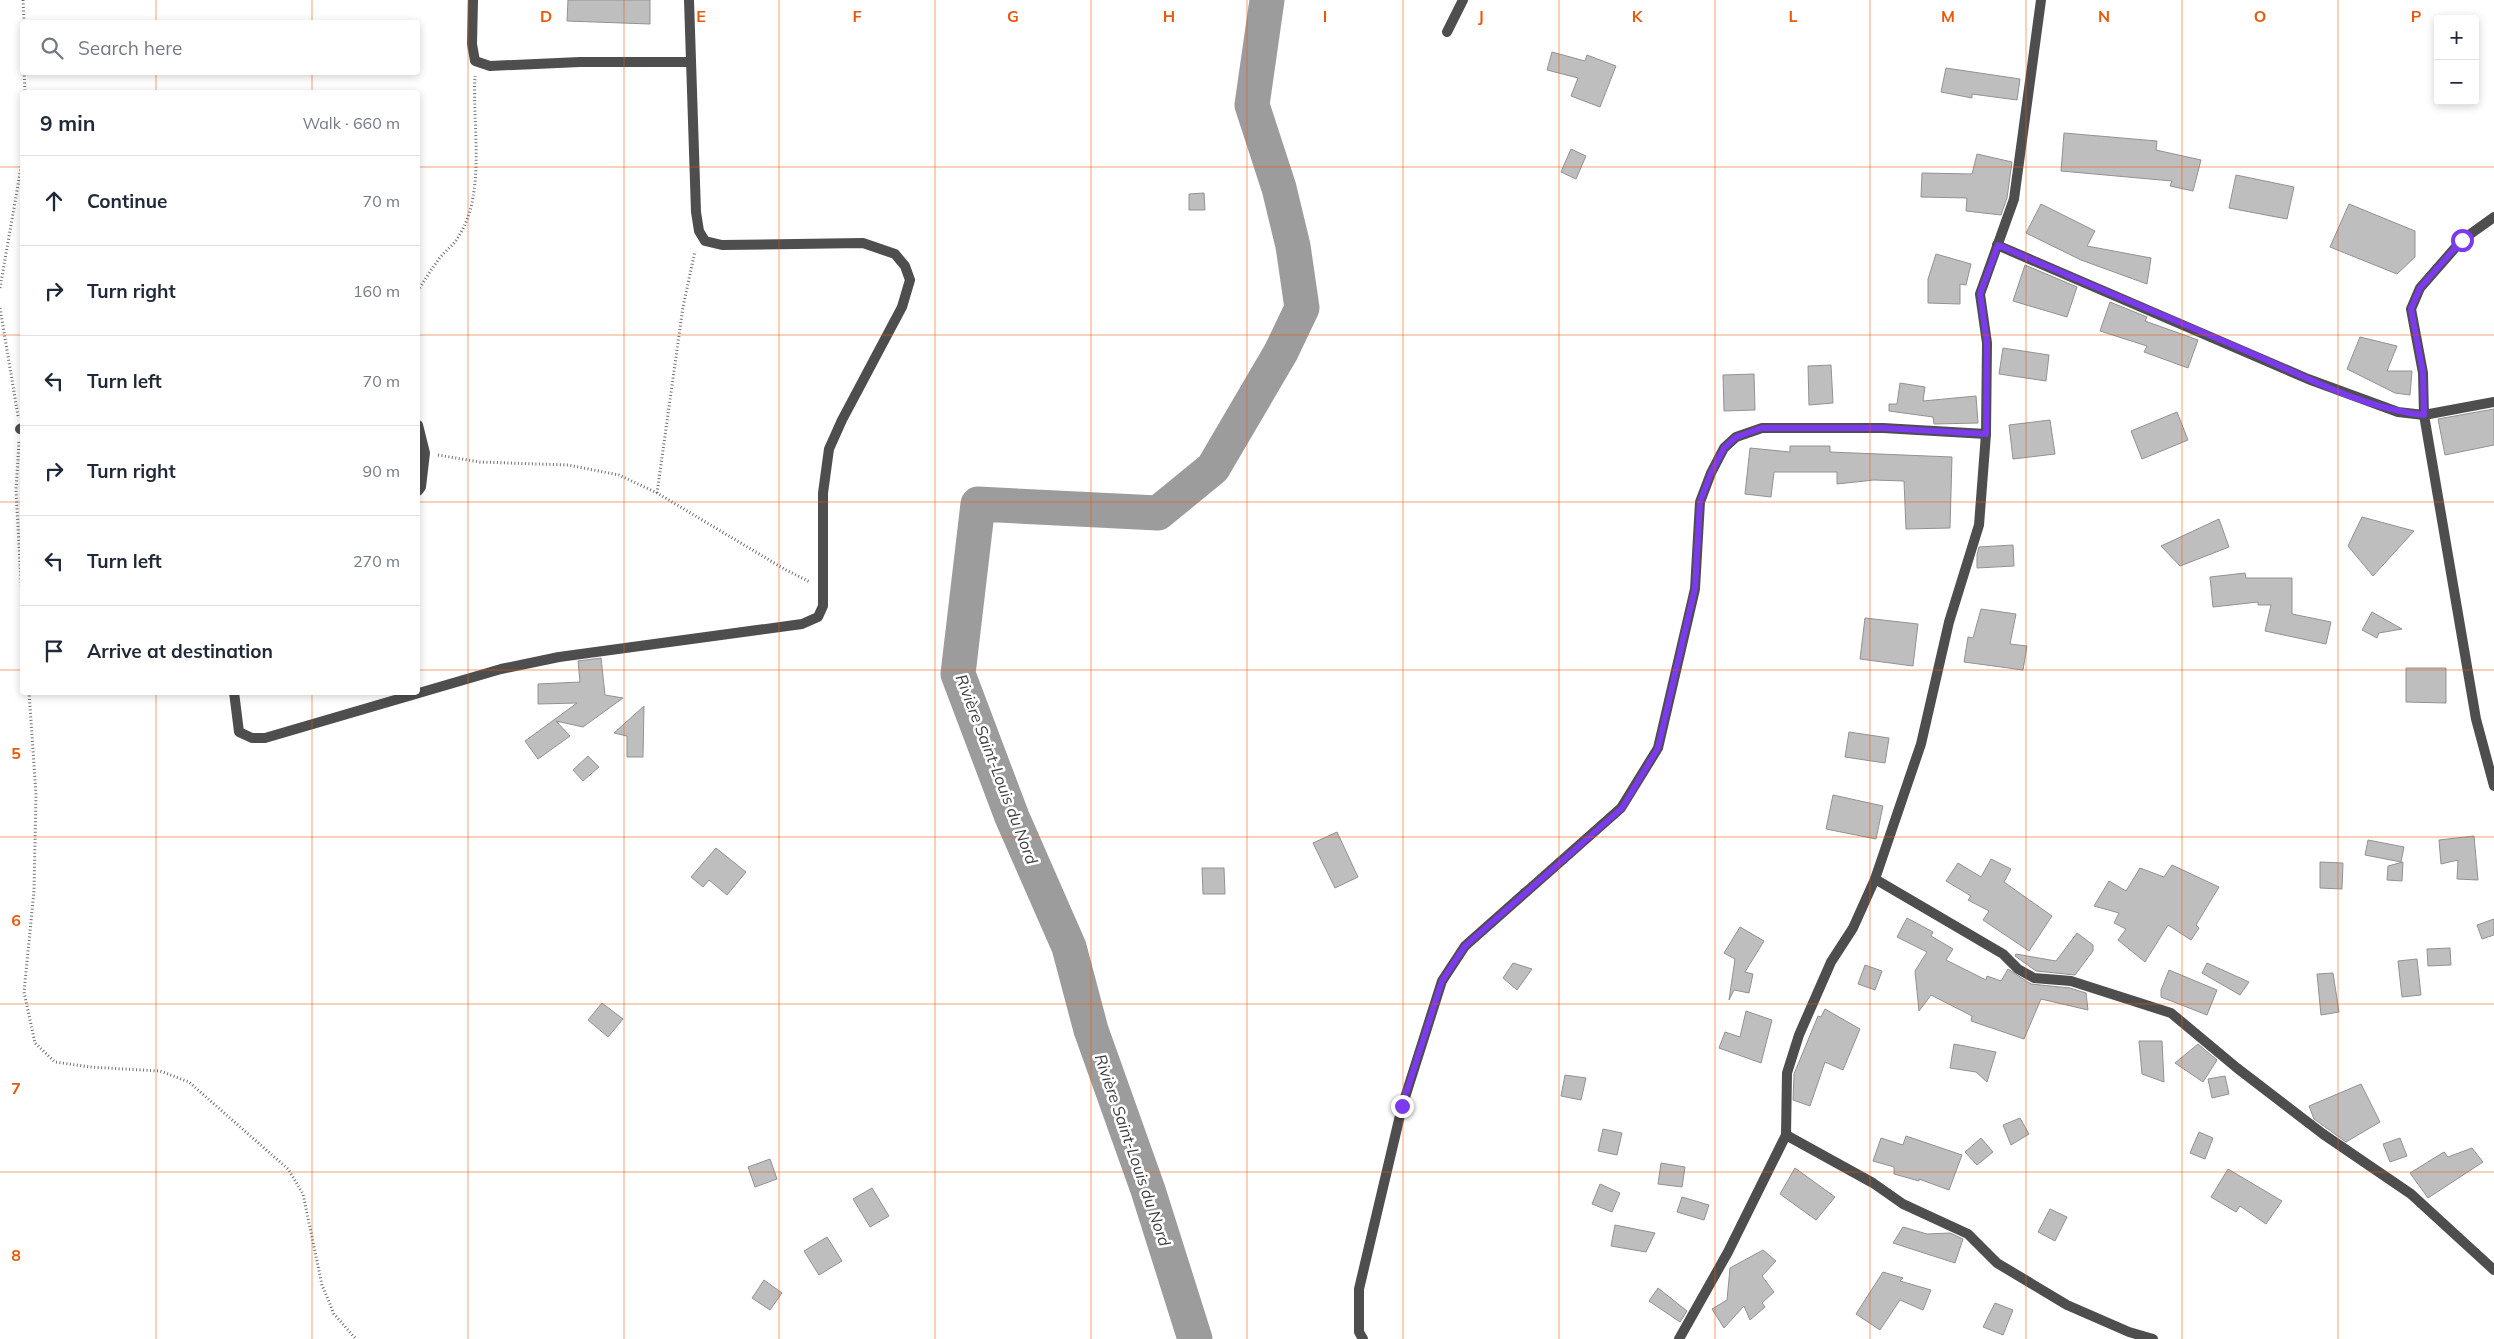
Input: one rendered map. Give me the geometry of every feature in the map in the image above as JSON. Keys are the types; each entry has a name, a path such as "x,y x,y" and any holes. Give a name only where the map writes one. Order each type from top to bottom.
{"street":[{"path":"473,0 472,44 475,61 490,66 580,62 690,62"},
{"path":"420,693 501,669 559,657 802,624 818,617 823,606 823,493 829,449 842,420 902,307 910,280 905,266 895,254 863,243 722,245 705,241 699,231 696,212 689,0"},
{"path":"1447,32 1463,0"},
{"path":"1679,1339 1728,1252 1786,1135 1787,1073 1799,1035 1831,962 1853,928 1874,879 1921,744 1949,622 1978,525 1986,434 1987,343 1980,294 2014,199 2041,0"},
{"path":"2494,217 2462,240 2420,288 2411,309 2423,373 2424,415 2476,719 2494,786"},
{"path":"1998,245 2368,403 2398,412 2424,415 2494,402"},
{"path":"1363,1339 1359,1332 1359,1289 1402,1106 1442,981 1465,946 1622,808 1658,748 1695,588 1700,502 1711,473 1724,448 1736,437 1762,428 1883,428 1986,434"},
{"path":"420,433 425,453 420,488"},
{"path":"234,695 239,732 252,738 265,738 412,695"},
{"path":"1874,879 2003,954 2018,969 2034,978 2071,981 2171,1013 2237,1068 2323,1134 2411,1194 2494,1270"},
{"path":"1786,1135 1874,1183 1904,1204 1968,1234 1997,1263 2067,1305 2129,1332 2153,1339"}],"path":[{"path":"24,0 24,20"},
{"path":"420,287 437,261 458,238 471,208 476,166 473,110 475,61"},
{"path":"24,75 25,90"},
{"path":"0,288 20,173"},
{"path":"657,493 683,308 699,231"},
{"path":"0,308 20,422"},
{"path":"20,440 16,490 20,563"},
{"path":"425,453 480,462 568,465 619,474 657,493 786,570 824,590"},
{"path":"28,695 36,794 34,891 24,992 35,1043 55,1062 90,1067 160,1071 189,1082 288,1169 303,1194 322,1284 334,1314 356,1339"}],"building":[{"path":"568,0 650,0 650,24 567,21"},
{"path":"1552,52 1585,61 1587,55 1616,66 1600,107 1571,96 1578,78 1547,70"},
{"path":"1946,68 2020,79 2017,100 1972,94 1972,98 1941,92"},
{"path":"2064,133 2157,141 2156,150 2201,160 2193,191 2170,186 2172,181 2061,171"},
{"path":"1571,149 1586,156 1576,179 1561,172"},
{"path":"1977,154 2012,162 2007,198 2001,215 1966,211 1967,198 1921,197 1922,173 1972,174"},
{"path":"2236,175 2294,187 2287,219 2229,208"},
{"path":"1204,193 1205,210 1189,210 1189,194"},
{"path":"2041,204 2095,231 2087,246 2151,258 2147,284 2081,260 2026,233"},
{"path":"2349,204 2415,231 2415,257 2397,274 2330,247"},
{"path":"1936,254 1971,264 1966,285 1960,284 1960,304 1928,303 1928,279"},
{"path":"2025,265 2077,287 2067,317 2013,301"},
{"path":"2110,302 2147,317 2145,321 2198,340 2188,368 2144,352 2147,346 2100,331"},
{"path":"2360,337 2397,346 2387,371 2412,371 2410,395 2395,393 2347,369"},
{"path":"2003,348 2049,355 2046,381 1999,374"},
{"path":"1831,365 1833,403 1809,405 1808,366"},
{"path":"1754,374 1755,410 1724,411 1723,375"},
{"path":"1900,383 1925,387 1923,401 1976,396 1978,423 1934,424 1933,417 1889,411 1889,404 1897,404"},
{"path":"2494,409 2494,445 2445,455 2438,419"},
{"path":"2177,412 2188,440 2142,459 2131,431"},
{"path":"2050,420 2055,454 2013,459 2009,425"},
{"path":"1790,446 1830,446 1830,452 1952,457 1950,528 1906,529 1904,481 1874,480 1837,484 1837,472 1774,472 1771,497 1745,494 1750,448 1790,452"},
{"path":"2362,517 2414,531 2373,576 2348,546"},
{"path":"2219,519 2229,547 2180,566 2161,546"},
{"path":"2013,545 2014,566 1977,568 1979,547"},
{"path":"2245,573 2246,578 2292,578 2292,614 2331,622 2326,644 2265,631 2271,605 2258,605 2258,602 2213,607 2210,577"},
{"path":"1981,609 2016,614 2010,644 2027,646 2023,670 1964,662 1968,637 1973,638"},
{"path":"2372,612 2402,629 2379,633 2377,638 2362,630"},
{"path":"1865,618 1918,624 1913,666 1860,659"},
{"path":"601,658 605,695 623,698 583,727 556,721 570,736 538,759 525,741 577,703 538,704 538,684 580,682 578,661"},
{"path":"2406,668 2446,668 2446,703 2406,702"},
{"path":"644,706 643,757 627,757 627,736 614,733"},
{"path":"1849,732 1889,738 1885,763 1845,757"},
{"path":"588,756 599,767 583,781 573,770"},
{"path":"1833,795 1883,806 1876,839 1826,829"},
{"path":"1337,832 1358,877 1335,888 1313,843"},
{"path":"2474,836 2478,880 2457,879 2458,860 2441,864 2439,840"},
{"path":"2368,840 2404,847 2401,862 2365,855"},
{"path":"716,848 746,872 727,895 709,880 703,887 691,877"},
{"path":"1991,859 2011,869 2004,882 2052,916 2029,951 1983,920 1989,911 1968,900 1971,896 1946,881 1958,863 1981,877"},
{"path":"2320,862 2343,863 2342,889 2320,888"},
{"path":"2403,862 2402,881 2387,880 2388,866"},
{"path":"2172,865 2219,887 2196,925 2199,928 2191,940 2168,925 2145,962 2118,940 2126,929 2114,923 2119,913 2094,906 2109,881 2126,891 2140,868 2164,877"},
{"path":"1202,868 1224,868 1225,894 1203,894"},
{"path":"1907,918 1933,932 1931,936 1953,949 1946,960 1986,980 1987,976 2001,981 2008,969 2031,984 2070,988 2086,993 2088,1010 2041,999 2024,1039 1971,1021 1972,1016 1931,995 1919,1011 1915,971 1927,952 1897,937"},
{"path":"2494,919 2494,935 2482,939 2477,925"},
{"path":"1740,927 1764,941 1745,972 1753,974 1749,993 1734,990 1729,1000 1735,959 1724,953"},
{"path":"2077,933 2093,945 2093,951 2075,975 2036,971 2015,956 2016,954 2056,961"},
{"path":"2450,948 2451,965 2428,966 2427,949"},
{"path":"2417,959 2421,995 2402,997 2398,961"},
{"path":"1513,963 1532,969 1517,990 1503,978"},
{"path":"2207,963 2249,982 2240,995 2202,973"},
{"path":"1865,965 1882,971 1875,990 1858,984"},
{"path":"2169,970 2217,990 2207,1015 2161,997 2161,990"},
{"path":"2333,973 2339,1012 2321,1015 2317,974"},
{"path":"602,1003 623,1019 608,1037 588,1020"},
{"path":"1825,1009 1860,1029 1843,1070 1825,1062 1810,1106 1793,1100 1794,1074 1818,1016 1821,1017"},
{"path":"1746,1011 1772,1020 1761,1063 1719,1048 1725,1032 1740,1037"},
{"path":"2139,1041 2162,1041 2164,1082 2142,1074"},
{"path":"1954,1044 1996,1052 1987,1082 1976,1072 1950,1068"},
{"path":"2198,1044 2217,1060 2203,1082 2175,1063"},
{"path":"1565,1075 1586,1078 1581,1100 1561,1096"},
{"path":"2225,1076 2229,1094 2212,1098 2208,1079"},
{"path":"2361,1084 2380,1122 2346,1142 2314,1119 2309,1106"},
{"path":"2020,1118 2029,1134 2011,1145 2003,1125"},
{"path":"1603,1129 1622,1133 1617,1155 1598,1151"},
{"path":"2199,1132 2213,1138 2205,1159 2190,1153"},
{"path":"1906,1136 1962,1155 1949,1190 1919,1179 1919,1181 1894,1174 1894,1167 1873,1161 1881,1138 1903,1145"},
{"path":"1981,1138 1993,1152 1977,1165 1965,1152"},
{"path":"2400,1138 2407,1156 2390,1162 2383,1144"},
{"path":"2472,1148 2483,1162 2428,1198 2410,1173 2444,1152 2448,1157"},
{"path":"770,1159 777,1179 755,1187 748,1167"},
{"path":"1661,1163 1685,1167 1682,1187 1658,1184"},
{"path":"1795,1168 1835,1197 1816,1220 1780,1194"},
{"path":"2228,1169 2282,1201 2266,1224 2240,1206 2236,1212 2211,1197"},
{"path":"1600,1184 1620,1193 1612,1212 1592,1204"},
{"path":"872,1188 889,1216 870,1227 853,1199"},
{"path":"1682,1197 1709,1205 1704,1220 1677,1212"},
{"path":"2050,1209 2067,1217 2055,1241 2038,1232"},
{"path":"1615,1225 1655,1233 1646,1252 1611,1246"},
{"path":"1903,1227 1927,1234 1950,1233 1963,1239 1955,1263 1893,1243"},
{"path":"827,1237 842,1261 819,1275 804,1251"},
{"path":"1763,1250 1776,1261 1762,1276 1774,1292 1762,1303 1765,1307 1750,1320 1744,1306 1724,1328 1712,1309 1727,1300 1730,1268"},
{"path":"1883,1272 1903,1278 1900,1281 1931,1290 1923,1310 1900,1300 1880,1330 1856,1314"},
{"path":"764,1280 782,1293 770,1310 752,1298"},
{"path":"1658,1288 1687,1311 1680,1322 1649,1301"},
{"path":"1995,1303 2013,1310 2003,1335 1983,1327"}],"waterway":[{"name":"Rivière Saint-Louis du Nord","path":"1195,1339 1148,1190 1091,1030 1069,947 1012,817 958,674 978,504 1158,513 1213,468 1281,352 1302,308 1293,246 1279,188 1252,105 1267,0"}],"route":[{"path":"1402,1106 1442,981 1465,946 1622,808 1658,748 1695,588 1700,502 1711,473 1724,448 1736,437 1762,428 1883,428 1986,434 1987,343 1980,294 1998,245 2194,331 2368,403 2398,412 2424,415 2423,373 2411,309 2420,288 2462,240"}]}
